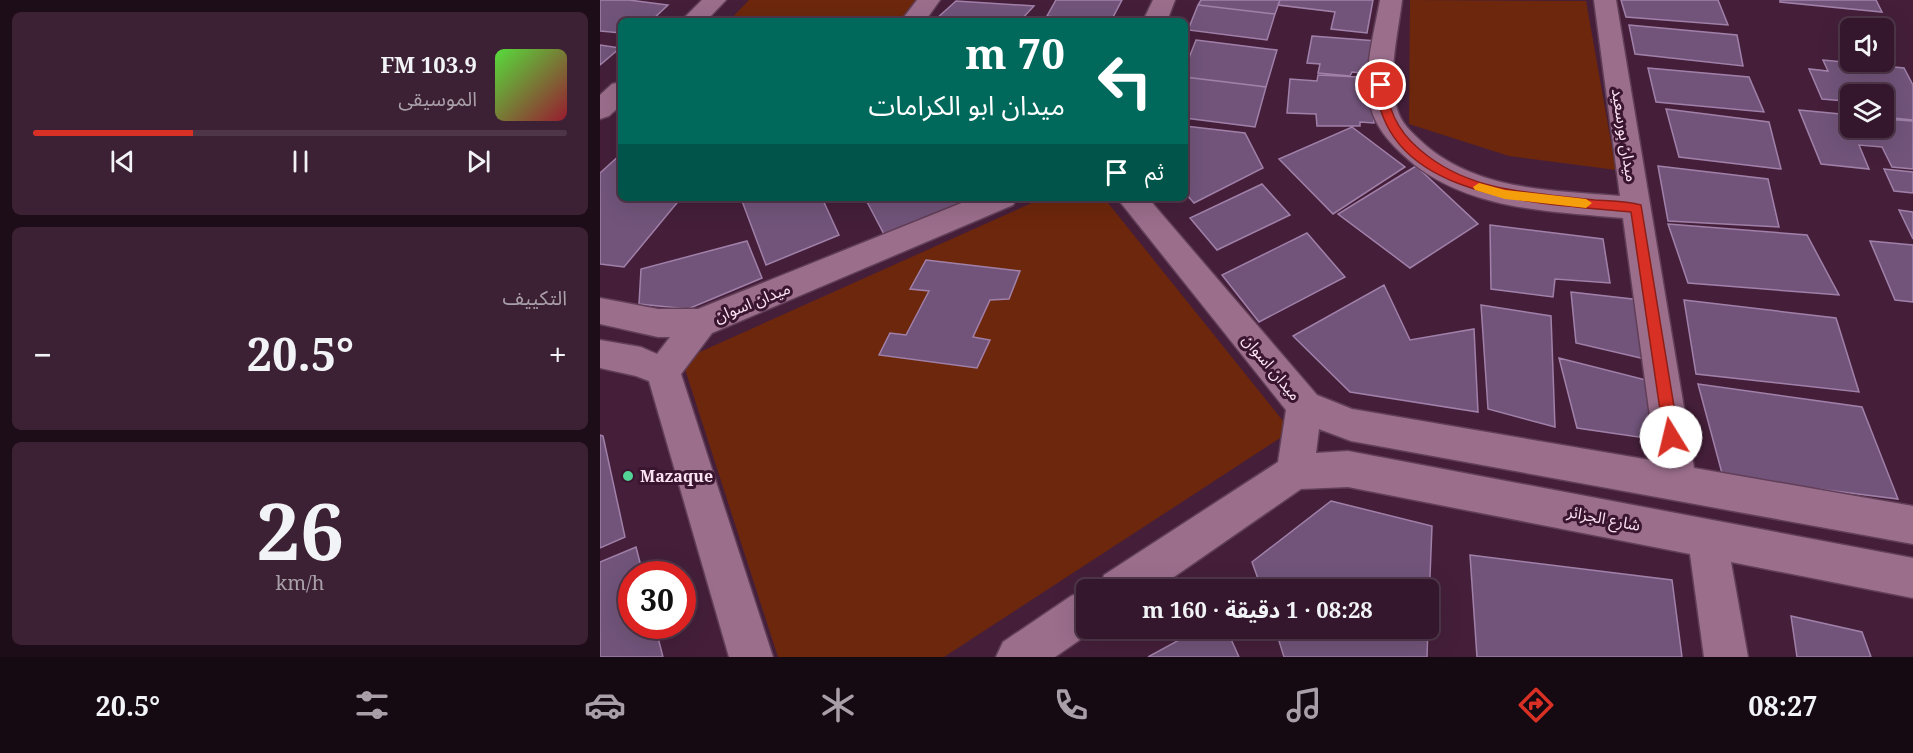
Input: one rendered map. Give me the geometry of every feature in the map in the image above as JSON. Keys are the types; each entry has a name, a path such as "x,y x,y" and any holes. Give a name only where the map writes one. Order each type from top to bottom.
{"street":[{"path":"696,18 715,0"},
{"path":"915,18 929,0"},
{"path":"1156,18 1164,0"},
{"path":"1391,0 1381,85 1383,106 1393,128 1411,149 1437,168 1458,179 1505,194 1636,208"},
{"name":"ميدان بورسعيد","path":"1605,0 1678,483"},
{"path":"600,110 618,93"},
{"name":"ميدان اسوان","path":"663,372 700,323 996,201"},
{"name":"ميدان اسوان","path":"1133,201 1304,406 1295,472"},
{"path":"600,311 658,323 700,323"},
{"path":"600,354 641,362 663,372 751,657"},
{"path":"1304,406 1351,425 1913,525"},
{"name":"شارع الجزائر","path":"1295,472 1348,469 1913,578"},
{"path":"1135,579 1295,472"},
{"path":"1707,538 1726,657"},
{"path":"1018,657 1076,619"}],"shaded area":[{"path":"749,0 919,0 904,18 732,18"},
{"path":"1410,0 1586,1 1616,170 1509,156 1409,124"},
{"path":"1036,201 1106,201 1291,431 944,657 778,657 682,360"}],"building":[{"path":"600,0 629,0 668,5 654,18 618,18 618,33 600,31"},
{"path":"1056,0 1122,0 1113,18 1047,16"},
{"path":"1201,0 1280,0 1275,14 1198,5"},
{"path":"1280,0 1373,0 1367,33 1331,29 1335,12 1278,5"},
{"path":"1621,0 1718,0 1728,25 1626,17"},
{"path":"1780,0 1876,0 1882,12 1780,2"},
{"path":"956,1 1034,6 1023,18 937,18"},
{"path":"1198,5 1275,14 1267,40 1188,30"},
{"path":"1629,25 1737,35 1743,66 1635,54"},
{"path":"1312,36 1377,41 1374,74 1352,72 1350,76 1318,73 1320,64 1307,63"},
{"path":"1196,40 1277,50 1266,87 1188,77 1188,60"},
{"path":"600,45 618,48 618,50 600,65"},
{"path":"1823,60 1840,62 1840,72 1894,72 1894,67 1904,68 1913,85 1913,120 1894,118 1894,84 1840,84 1840,101 1822,99 1809,69 1828,71"},
{"path":"1648,68 1749,77 1764,112 1656,102"},
{"path":"1318,75 1359,77 1359,81 1374,82 1374,123 1360,122 1360,126 1317,126 1316,114 1287,113 1290,79 1317,81"},
{"path":"1188,77 1266,87 1255,127 1188,118"},
{"path":"1666,109 1769,122 1781,169 1679,157"},
{"path":"1799,110 1840,114 1840,138 1894,138 1894,120 1913,121 1913,169 1892,167 1882,147 1859,145 1869,169 1821,164"},
{"path":"1188,126 1245,133 1263,168 1194,203 1188,196"},
{"path":"1352,127 1405,167 1333,214 1279,159"},
{"path":"618,157 618,201 679,201 624,267 600,264 600,173"},
{"path":"1416,166 1478,224 1410,268 1338,214"},
{"path":"1658,166 1768,179 1779,227 1668,221"},
{"path":"1884,169 1913,172 1913,193 1894,191"},
{"path":"1262,184 1290,215 1217,250 1190,218"},
{"path":"742,201 823,201 839,235 766,265"},
{"path":"867,201 964,201 965,204 886,238"},
{"path":"1899,210 1913,212 1913,239"},
{"path":"1668,224 1807,235 1839,295 1688,283"},
{"path":"1490,225 1603,239 1610,283 1555,279 1553,297 1491,289"},
{"path":"1307,233 1345,277 1259,322 1222,275"},
{"path":"747,241 762,278 688,309 639,304 641,269"},
{"path":"1870,241 1913,245 1913,302 1895,300"},
{"path":"926,260 1020,271 1009,299 990,300 973,337 990,340 977,368 879,355 890,333 906,335 929,291 910,289"},
{"path":"1384,285 1410,340 1474,329 1478,412 1350,392 1293,336"},
{"path":"1571,292 1641,300 1645,359 1576,343"},
{"path":"1684,300 1836,318 1859,392 1696,374"},
{"path":"1481,305 1551,316 1555,427 1488,409"},
{"path":"1559,358 1650,381 1652,439 1577,428"},
{"path":"1698,384 1862,407 1898,499 1723,477"},
{"path":"600,435 603,436 625,537 600,548"},
{"path":"1331,501 1432,526 1430,579 1258,579 1252,562"},
{"path":"636,547 640,561 618,561 618,639 658,639 663,657 600,657 600,562"},
{"path":"1470,555 1672,580 1682,657 1477,657"},
{"path":"1791,616 1862,632 1871,657 1797,657"},
{"path":"1181,639 1231,639 1239,657 1148,657"},
{"path":"1278,639 1428,639 1427,657 1284,657"}],"slow traffic":[{"path":"1479,187 1505,194 1586,203"}],"place":[{"name":"Mazaque","path":"628,476"}],"route":[{"path":"1381,85 1383,106 1393,128 1411,149 1437,168 1469,184 1505,194 1636,208 1671,437"}]}
